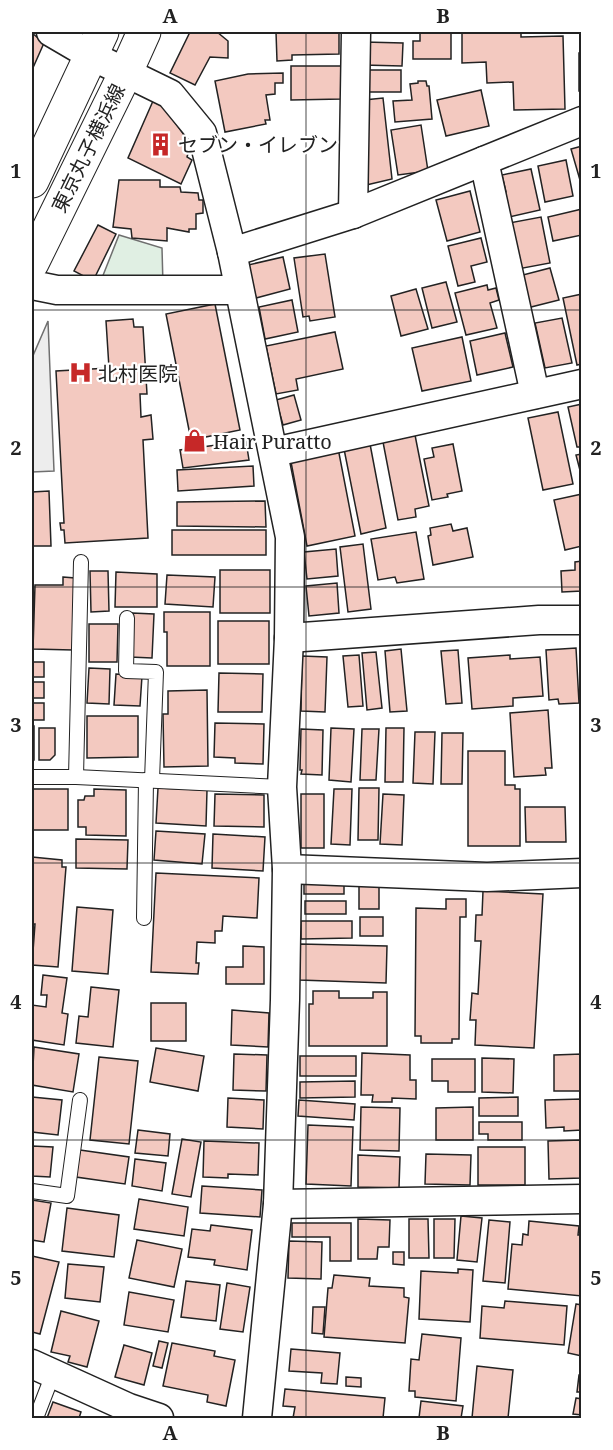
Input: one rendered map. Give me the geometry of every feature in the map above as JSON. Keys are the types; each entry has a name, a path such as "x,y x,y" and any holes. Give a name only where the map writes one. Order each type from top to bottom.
{"main road":[{"name":"東京丸子横浜線","path":"32,263 144,32"},
{"name":"東京丸子横浜線","path":"32,181 97,44"}],"street":[{"path":"51,32 97,44 126,72 170,94 202,133 232,252 290,537 289,638 282,787 287,869 278,1204 257,1419"},
{"path":"353,214 356,32"},
{"path":"232,252 353,214 582,121"},
{"path":"484,161 535,394"},
{"path":"32,285 57,290 239,290"},
{"path":"273,452 582,384"},
{"path":"289,638 539,620 582,620"},
{"path":"287,869 487,877 582,873"},
{"path":"278,1204 582,1199"},
{"path":"42,1369 159,1419"}],"lane":[{"path":"76,777 81,562"},
{"path":"127,618 126,671 156,672 144,918"},
{"path":"32,777 282,787"},
{"path":"32,1191 67,1196 80,1100"},
{"path":"36,1419 42,1369"}],"green space":[{"path":"119,235 162,248 163,285 100,283"}],"shaded area":[{"path":"48,321 54,471 32,472 32,358"}],"building":[{"path":"190,32 217,32 228,41 228,58 210,57 195,85 170,73"},
{"path":"276,32 339,32 339,54 292,55 292,60 277,61"},
{"path":"420,32 451,32 451,59 413,59 413,41 420,41"},
{"path":"462,32 521,32 521,37 563,36 565,109 514,110 513,82 487,83 486,62 462,63"},
{"path":"32,33 44,43 32,70"},
{"path":"364,42 403,43 402,66 363,65"},
{"path":"579,53 582,53 582,91 579,91"},
{"path":"291,66 341,66 342,99 291,100"},
{"path":"368,70 401,70 401,92 367,92"},
{"path":"283,73 283,83 275,83 275,94 266,95 270,120 265,120 266,124 225,132 215,81 248,74"},
{"path":"418,81 426,81 429,86 432,119 395,122 393,101 412,100 410,84 418,83"},
{"path":"481,90 489,126 446,136 437,100"},
{"path":"383,98 392,179 362,186 361,159 368,158 364,100"},
{"name":"セブン・イレブン","path":"153,101 164,107 187,139 184,149 189,150 187,157 192,160 181,184 128,158"},
{"path":"421,125 428,171 398,175 391,130"},
{"path":"582,146 582,187 571,149"},
{"path":"566,160 573,196 545,202 538,166"},
{"path":"531,169 540,210 505,218 500,194 506,192 502,175"},
{"path":"119,180 160,180 160,187 180,187 181,192 198,193 199,200 203,200 203,213 196,214 196,229 189,229 189,232 167,228 167,241 132,238 131,229 113,227"},
{"path":"470,191 480,232 447,241 436,200"},
{"path":"582,209 582,235 553,241 548,217"},
{"path":"541,217 550,263 518,269 509,223"},
{"path":"98,225 116,234 93,281 74,271"},
{"path":"481,238 487,262 471,266 475,282 458,286 448,246"},
{"path":"325,254 335,317 310,321 309,316 303,317 294,258"},
{"path":"283,257 290,289 256,298 248,265"},
{"path":"550,268 559,300 527,308 519,276"},
{"path":"446,282 457,322 432,328 422,288"},
{"path":"487,285 488,290 496,288 499,300 490,303 497,328 466,335 455,293"},
{"path":"416,289 428,329 401,336 391,296"},
{"path":"582,294 582,364 577,365 563,298"},
{"path":"292,300 298,332 265,339 259,307"},
{"path":"215,304 240,430 191,440 166,314"},
{"path":"562,318 572,363 545,368 535,323"},
{"name":"北村医院","path":"133,319 134,327 143,327 147,394 140,394 141,417 151,415 153,439 143,440 148,538 65,543 64,530 61,530 60,523 64,523 56,371 109,368 106,321"},
{"path":"335,332 343,369 296,379 298,390 276,394 266,346"},
{"path":"505,333 513,367 477,375 470,341"},
{"path":"462,337 471,381 422,391 412,348"},
{"path":"294,395 301,420 283,425 276,400"},
{"path":"582,404 582,447 577,447 568,407"},
{"path":"558,412 573,484 543,490 528,418"},
{"path":"415,435 429,506 415,509 416,517 398,520 383,442"},
{"path":"246,441 249,460 183,468 180,450"},
{"path":"370,444 386,528 361,534 344,449"},
{"path":"453,444 462,491 432,500 424,459 434,457 432,448"},
{"path":"338,448 355,536 307,546 291,462"},
{"path":"582,454 582,478 576,455"},
{"path":"253,466 254,486 178,491 177,470"},
{"path":"49,491 51,546 32,546 32,492"},
{"path":"582,494 582,546 565,550 554,500"},
{"path":"265,501 266,527 177,526 177,502"},
{"path":"451,524 453,531 467,528 473,557 433,565 428,536 431,535 430,528"},
{"path":"172,530 266,530 266,555 172,555"},
{"path":"416,532 424,579 397,583 395,577 378,580 371,539"},
{"path":"363,544 371,609 348,612 340,547"},
{"path":"336,549 338,576 307,579 304,552"},
{"path":"582,561 582,591 562,592 561,571 575,570 575,562"},
{"path":"220,570 270,570 270,613 220,613"},
{"path":"90,571 108,571 109,611 91,612"},
{"path":"116,572 157,574 157,607 115,607"},
{"path":"167,575 215,577 213,607 165,604"},
{"path":"63,577 75,578 73,650 33,649 35,585 63,585"},
{"path":"337,583 339,613 309,616 306,586"},
{"path":"164,612 210,612 210,666 167,666 167,632 164,632"},
{"path":"132,613 154,614 152,658 130,657"},
{"path":"218,621 269,621 269,664 218,664"},
{"path":"89,624 118,624 117,662 89,662"},
{"path":"576,648 579,703 559,704 558,699 549,700 546,650"},
{"path":"401,649 407,711 390,712 385,651"},
{"path":"458,650 462,703 446,704 441,651"},
{"path":"376,652 382,708 367,710 362,653"},
{"path":"359,655 363,706 348,707 343,656"},
{"path":"510,655 510,659 540,657 543,696 513,698 513,706 472,709 468,658"},
{"path":"302,656 327,657 325,712 301,711"},
{"path":"32,662 44,662 44,677 32,677"},
{"path":"89,668 110,669 109,704 87,703"},
{"path":"219,673 263,674 262,712 218,712"},
{"path":"116,674 142,676 140,706 114,705"},
{"path":"32,682 44,682 44,698 32,698"},
{"path":"207,690 208,766 164,767 163,714 168,714 168,691"},
{"path":"32,703 44,703 44,720 32,720"},
{"path":"548,710 552,768 545,768 546,775 514,777 510,713"},
{"path":"87,716 138,716 138,757 87,758"},
{"path":"215,723 264,724 263,764 235,763 235,758 214,757"},
{"path":"32,726 34,726 34,760 32,760"},
{"path":"39,728 55,728 55,755 50,760 39,760"},
{"path":"331,728 354,729 351,782 329,780"},
{"path":"386,728 404,728 403,782 385,782"},
{"path":"301,729 323,730 322,775 301,774"},
{"path":"362,729 379,729 376,780 360,780"},
{"path":"415,732 435,732 433,784 413,783"},
{"path":"442,733 463,733 462,784 441,784"},
{"path":"468,751 505,751 505,785 515,785 515,789 520,789 520,846 468,846"},
{"path":"158,788 207,790 206,826 156,823"},
{"path":"359,788 379,788 378,840 358,840"},
{"path":"32,789 68,789 68,830 32,830"},
{"path":"94,789 126,790 126,836 86,835 86,827 78,827 78,800 84,800 85,796 94,796"},
{"path":"334,789 352,789 350,845 331,844"},
{"path":"215,794 264,795 264,827 214,826"},
{"path":"301,794 324,794 324,848 301,848"},
{"path":"383,794 404,795 402,845 380,844"},
{"path":"525,807 565,807 566,842 526,842"},
{"path":"156,831 205,834 202,864 154,860"},
{"path":"213,834 265,837 263,871 212,868"},
{"path":"76,839 128,840 127,869 76,868"},
{"path":"32,857 62,860 62,867 66,867 58,967 32,965 35,924 32,924"},
{"path":"156,873 259,878 257,918 223,916 222,931 215,931 215,943 197,942 198,974 151,972"},
{"path":"379,879 379,909 359,909 359,880"},
{"path":"304,880 344,880 344,894 304,894"},
{"path":"483,891 543,894 534,1048 475,1045 476,1020 470,1020 472,993 478,994 481,941 475,941 476,915 482,915"},
{"path":"446,899 466,899 466,917 460,917 459,1039 452,1039 452,1043 421,1043 421,1036 415,1036 416,908 446,909"},
{"path":"305,901 346,901 346,914 305,914"},
{"path":"77,907 113,910 108,974 72,971"},
{"path":"360,917 383,917 383,936 360,936"},
{"path":"301,921 352,921 352,938 301,939"},
{"path":"300,944 387,946 386,983 299,980"},
{"path":"243,946 264,947 264,984 226,984 226,967 243,967"},
{"path":"43,975 67,978 62,1013 68,1014 64,1045 32,1040 32,1005 46,1007 47,995 41,995"},
{"path":"91,987 119,990 113,1047 76,1043 79,1016 88,1017"},
{"path":"313,991 339,991 339,998 373,998 373,992 387,992 387,1046 309,1046 309,1004 313,1004"},
{"path":"151,1003 186,1003 186,1041 151,1041"},
{"path":"232,1010 269,1013 268,1047 231,1045"},
{"path":"34,1047 79,1054 73,1092 32,1085"},
{"path":"156,1048 204,1056 198,1091 150,1082"},
{"path":"362,1053 410,1055 410,1080 416,1080 416,1099 392,1098 392,1102 372,1102 373,1095 361,1095"},
{"path":"234,1054 267,1055 266,1091 233,1090"},
{"path":"582,1054 582,1091 554,1091 554,1055"},
{"path":"300,1056 356,1056 356,1076 300,1076"},
{"path":"99,1057 138,1061 129,1144 90,1140"},
{"path":"482,1058 514,1059 513,1093 482,1092"},
{"path":"432,1059 475,1059 475,1092 448,1092 448,1081 432,1081"},
{"path":"355,1081 355,1097 300,1098 300,1082"},
{"path":"32,1097 62,1100 58,1135 32,1132"},
{"path":"518,1097 518,1116 479,1116 479,1098"},
{"path":"228,1098 264,1100 263,1129 227,1127"},
{"path":"582,1099 582,1130 564,1131 564,1127 546,1128 545,1100"},
{"path":"299,1100 355,1104 354,1120 298,1116"},
{"path":"361,1107 400,1108 399,1151 360,1150"},
{"path":"473,1107 473,1140 436,1140 436,1108"},
{"path":"479,1122 522,1122 522,1140 488,1140 488,1134 479,1134"},
{"path":"308,1125 353,1127 351,1186 306,1184"},
{"path":"138,1130 170,1134 168,1156 135,1153"},
{"path":"182,1139 201,1142 191,1197 172,1194"},
{"path":"582,1140 582,1178 549,1179 548,1141"},
{"path":"204,1141 259,1143 258,1175 228,1174 228,1178 203,1177"},
{"path":"32,1146 53,1147 50,1177 32,1176"},
{"path":"478,1147 525,1147 525,1185 478,1185"},
{"path":"80,1150 129,1157 125,1184 76,1177"},
{"path":"426,1154 471,1155 470,1185 425,1184"},
{"path":"358,1155 400,1157 399,1188 358,1187"},
{"path":"135,1159 166,1163 162,1191 132,1186"},
{"path":"202,1186 262,1190 260,1217 200,1213"},
{"path":"139,1199 188,1207 184,1236 134,1229"},
{"path":"32,1200 51,1203 44,1242 32,1240"},
{"path":"67,1208 119,1215 114,1257 62,1251"},
{"path":"461,1216 482,1218 477,1262 457,1260"},
{"path":"358,1219 390,1220 389,1247 378,1247 377,1259 358,1259"},
{"path":"409,1219 428,1219 429,1258 409,1258"},
{"path":"434,1219 455,1219 454,1258 434,1258"},
{"path":"489,1220 510,1222 505,1283 483,1281"},
{"path":"529,1221 579,1226 578,1235 582,1235 582,1296 508,1289 512,1244 522,1245 523,1234 528,1235"},
{"path":"292,1223 351,1223 351,1261 330,1261 330,1237 292,1237"},
{"path":"211,1225 252,1230 247,1270 214,1265 215,1260 188,1257 192,1229 210,1231"},
{"path":"137,1240 182,1249 174,1287 129,1278"},
{"path":"289,1241 322,1242 321,1279 288,1278"},
{"path":"393,1252 404,1252 404,1265 393,1264"},
{"path":"32,1256 59,1262 40,1334 32,1332"},
{"path":"68,1264 104,1267 100,1302 65,1298"},
{"path":"458,1269 473,1270 470,1322 419,1319 421,1271 458,1273"},
{"path":"334,1275 370,1278 369,1286 404,1288 404,1297 409,1298 405,1343 324,1337 328,1288 332,1288"},
{"path":"186,1281 220,1285 216,1321 181,1317"},
{"path":"227,1283 250,1287 243,1332 220,1329"},
{"path":"129,1292 174,1300 168,1332 124,1325"},
{"path":"505,1301 567,1306 564,1345 480,1338 482,1306 504,1308"},
{"path":"576,1304 582,1305 582,1356 568,1353"},
{"path":"313,1307 325,1307 323,1334 312,1333"},
{"path":"61,1311 99,1321 87,1367 68,1362 70,1356 51,1352"},
{"path":"422,1334 461,1338 456,1401 415,1397 415,1391 409,1391 411,1359 419,1360"},
{"path":"159,1341 168,1343 162,1368 153,1366"},
{"path":"172,1343 215,1351 214,1356 235,1360 226,1406 207,1402 208,1395 163,1386"},
{"path":"124,1345 152,1353 144,1385 115,1377"},
{"path":"291,1349 340,1353 337,1384 321,1383 322,1373 289,1371"},
{"path":"477,1366 513,1370 508,1418 472,1418"},
{"path":"579,1375 582,1375 582,1392 577,1392"},
{"path":"346,1377 361,1378 361,1387 346,1386"},
{"path":"285,1389 385,1398 383,1418 293,1418 295,1407 283,1406"},
{"path":"576,1398 582,1399 582,1415 573,1414"},
{"path":"421,1401 463,1406 461,1418 419,1418"},
{"path":"53,1402 81,1412 79,1418 47,1418"}],"place":[{"name":"セブン・イレブン","path":"160,144"},
{"name":"北村医院","path":"80,373"},
{"name":"Hair Puratto","path":"195,441"}]}
